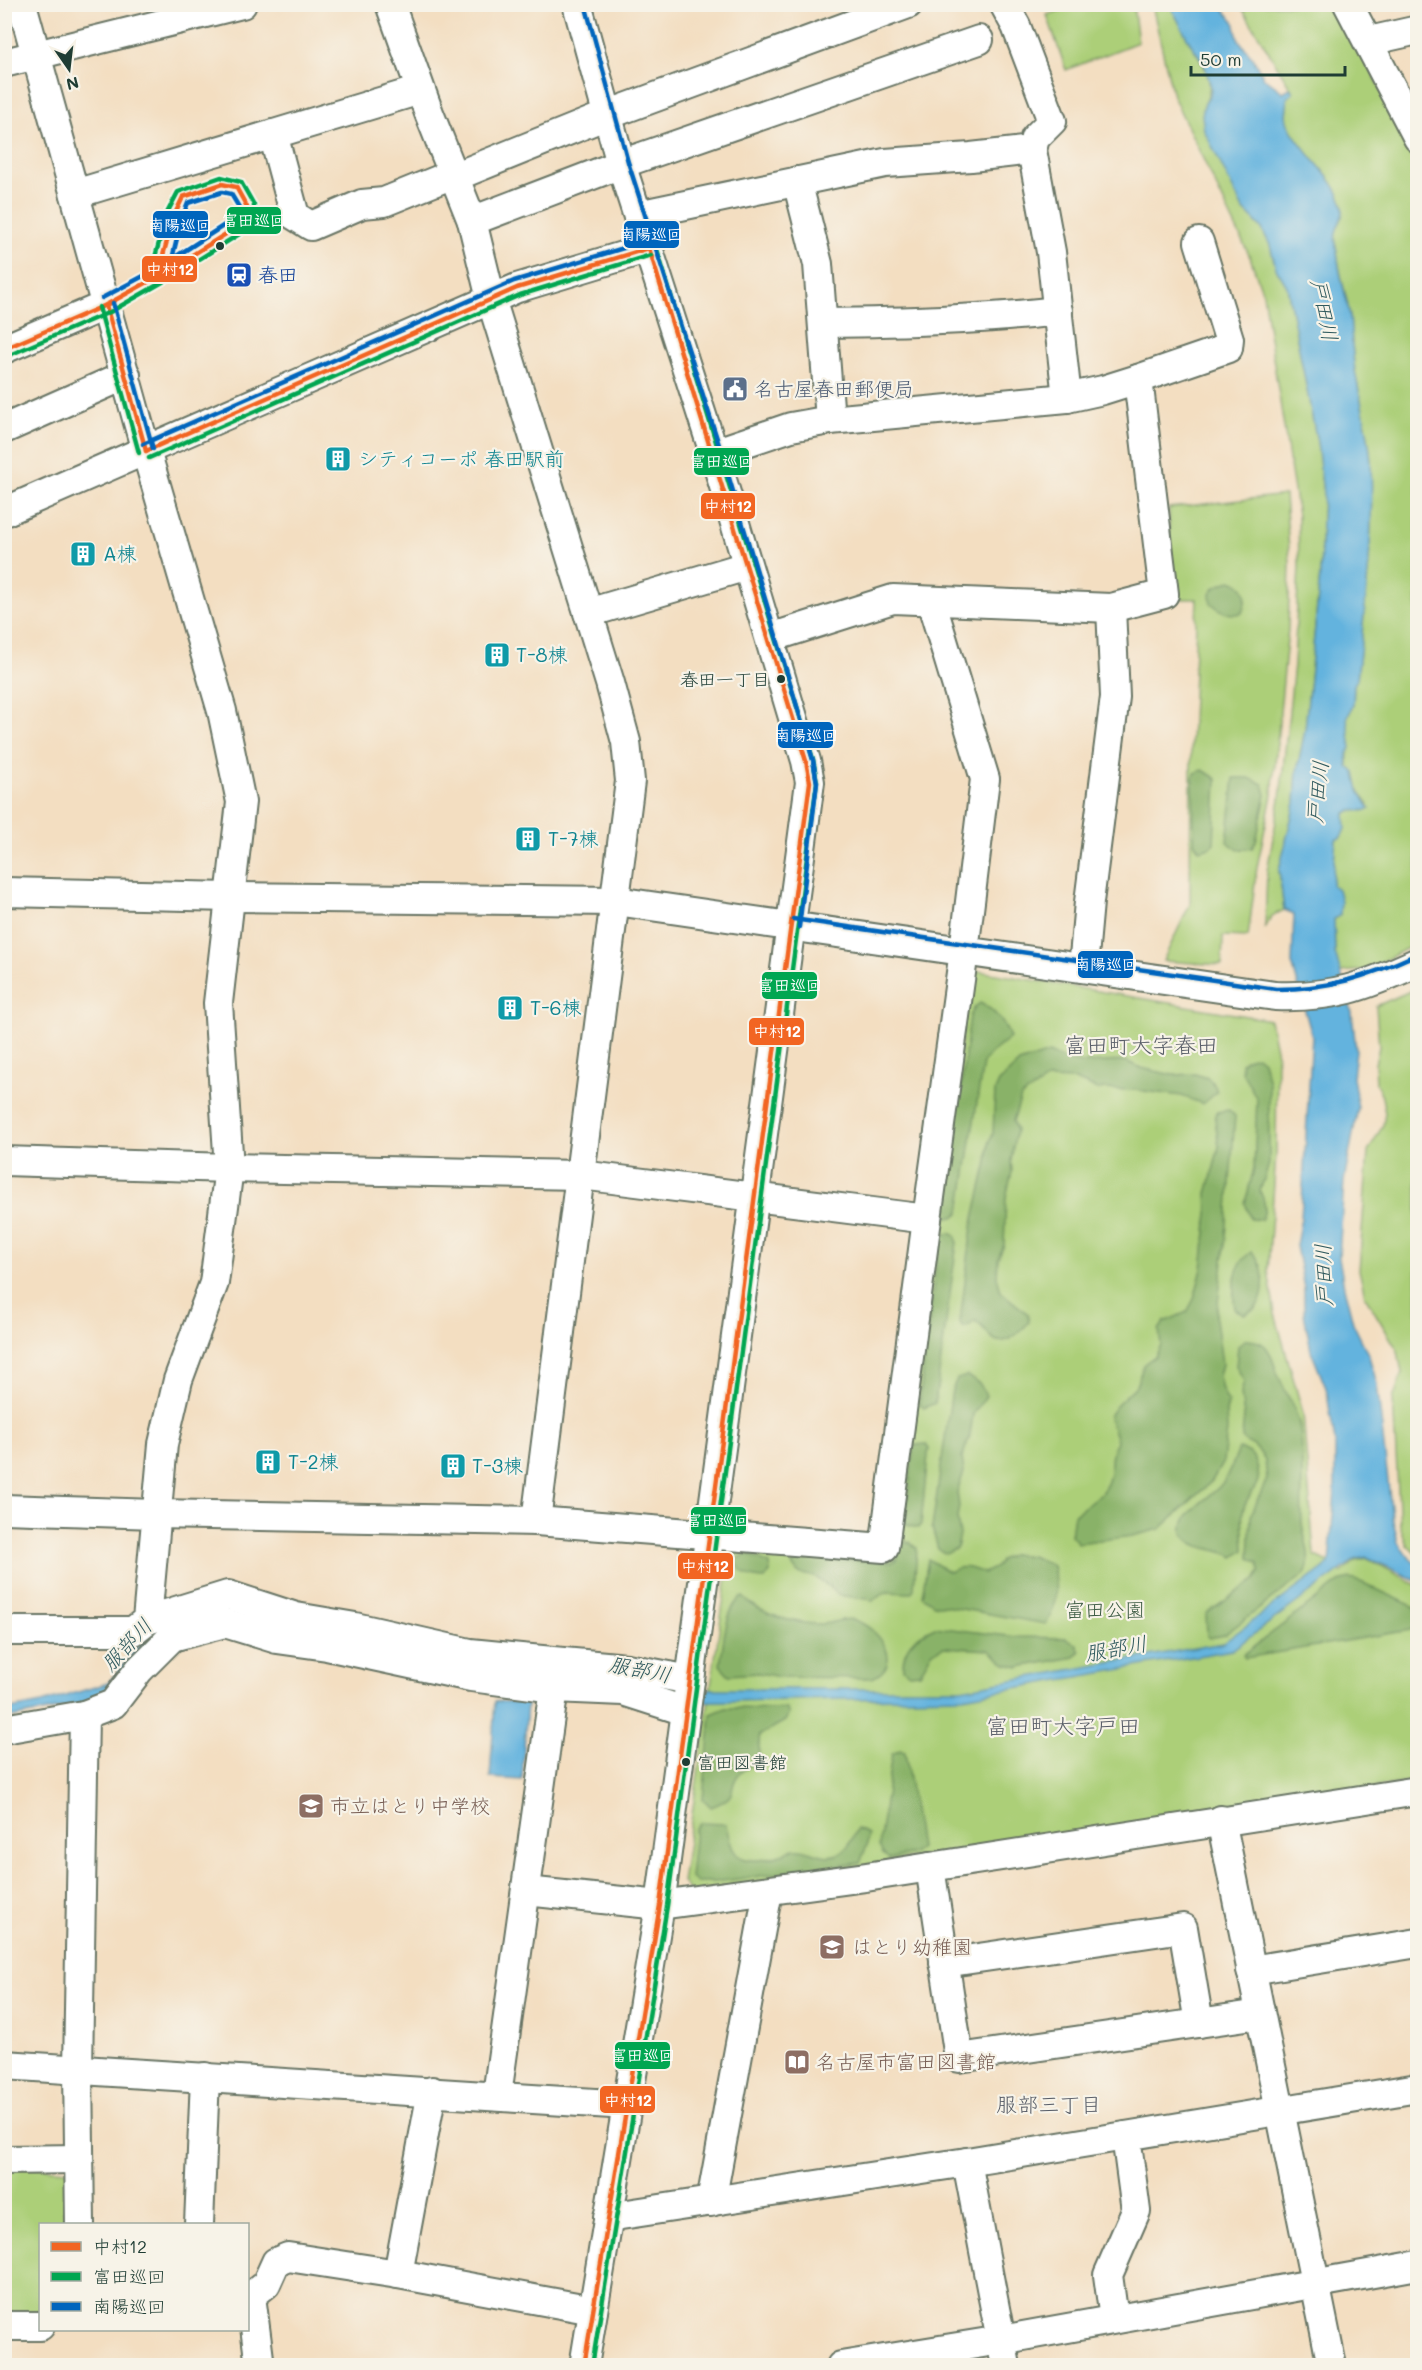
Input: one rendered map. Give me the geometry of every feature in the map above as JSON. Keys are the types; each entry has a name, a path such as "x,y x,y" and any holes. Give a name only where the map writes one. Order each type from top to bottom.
{"street":[{"path":"4,1729 84,1715 113,1704 139,1671 162,1626 156,1514 162,1444 178,1380 214,1283 229,1168 218,1003 242,802 222,711 146,452 22,4"},
{"path":"4,63 242,4"},
{"path":"390,4 420,90 471,221 491,299 626,742 630,781 536,1521"},
{"path":"577,4 621,164 714,453 806,761 810,782 660,1905 584,2366"},
{"path":"273,134 295,216 311,226 362,204 384,202 607,114 908,4"},
{"path":"1005,4 1016,26 1052,122 1035,138 1032,150 1051,252 1067,398"},
{"path":"1348,4 1418,138"},
{"path":"1369,41 1418,30"},
{"path":"471,221 621,164 979,39"},
{"path":"75,194 420,90"},
{"path":"638,215 885,163 1032,150"},
{"path":"797,181 818,264 830,420"},
{"path":"714,453 791,427 830,420 1067,398 1103,390 1228,348 1229,339 1199,242"},
{"path":"4,512 146,452 517,288 649,248"},
{"path":"4,349 106,305"},
{"path":"824,323 907,322 1058,311"},
{"path":"4,429 126,375"},
{"path":"770,638 893,600 1111,608 1164,594 1138,379"},
{"path":"588,613 747,566"},
{"path":"4,1509 536,1521 884,1548 985,779 931,601"},
{"path":"1083,968 1114,698 1111,608"},
{"path":"4,892 616,901 1275,996 1307,997 1335,993 1371,983 1418,962"},
{"path":"4,1161 581,1175 927,1219"},
{"path":"162,1626 228,1595 296,1617 355,1626 470,1653 627,1668 687,1698"},
{"path":"4,1631 133,1631 162,1626 225,1623 277,1639 327,1646 471,1677 554,1688 623,1691 687,1698"},
{"path":"497,2095 554,1688"},
{"path":"80,2223 78,2069 84,1715"},
{"path":"526,1891 660,1905 930,1867 1418,1791"},
{"path":"1221,1821 1332,2366"},
{"path":"930,1867 959,2058 1260,2014"},
{"path":"711,2202 768,1891"},
{"path":"944,1964 1183,1928 1199,2023"},
{"path":"1251,1970 1418,1943"},
{"path":"4,2065 627,2105"},
{"path":"199,2223 206,2077"},
{"path":"608,2217 967,2162 1418,2088"},
{"path":"398,2274 432,2091"},
{"path":"1114,2319 1108,2274 1136,2211 1126,2136"},
{"path":"4,2160 79,2159"},
{"path":"967,2162 1003,2353"},
{"path":"260,2366 249,2296 266,2284 276,2262 288,2257 398,2274 593,2310"},
{"path":"841,2366 1003,2353 1114,2319 1418,2265"},
{"path":"4,2326 39,2326"}],"green space":[{"path":"1077,4 1133,5 1138,42 1066,70 1047,15"},
{"path":"1152,5 1170,5 1207,73 1209,88 1204,105 1232,183 1243,209 1261,227 1270,245 1276,268 1287,286 1317,442 1323,493 1320,575 1305,730 1297,771 1295,803 1279,870 1284,910 1272,916 1265,928 1267,871 1280,799 1294,664 1299,566 1298,516 1263,294 1250,257 1173,96"},
{"path":"1240,5 1335,5 1410,141 1417,162 1417,943 1367,970 1340,972 1335,953 1334,919 1337,918 1332,886 1336,839 1345,813 1356,809 1364,811 1369,805 1359,791 1355,772 1348,767 1347,719 1353,705 1363,625 1372,492 1369,443 1355,369 1350,317 1335,242 1343,206 1333,185 1301,145 1288,124 1287,98 1293,92"},
{"path":"1285,495 1290,564 1288,629 1272,795 1257,867 1248,937 1223,936 1222,965 1163,961 1190,904 1191,745 1197,599 1170,599 1169,508"},
{"path":"1231,580 1244,589 1246,597 1242,613 1225,612 1211,603 1210,594 1215,587"},
{"path":"1203,770 1217,779 1214,843 1211,847 1199,850 1194,842 1193,778 1195,773"},
{"path":"1234,778 1249,778 1263,784 1266,795 1256,841 1252,848 1248,849 1239,849 1227,842"},
{"name":"富田公園","path":"978,971 1270,1020 1277,1054 1276,1154 1268,1271 1275,1314 1303,1413 1314,1555 1333,1564 1341,1573 1356,1561 1367,1558 1417,1585 1417,1781 690,1892 682,1882 731,1549 894,1559 970,976"},
{"path":"1417,988 1417,1555 1407,1545 1400,1526 1393,1399 1402,1373 1398,1351 1365,1296 1359,1270 1368,1152 1383,1125 1385,1113 1376,1083 1375,1064 1379,1047 1376,1006"},
{"path":"980,1003 998,1017 1010,1038 991,1053 983,1063 960,1212 954,1217 947,1217 945,1212 970,1016"},
{"path":"1049,1053 1063,1059 1083,1063 1126,1061 1141,1068 1173,1075 1195,1074 1208,1078 1217,1092 1203,1104 1182,1096 1136,1090 1097,1089 1075,1080 1048,1079 1021,1097 1013,1121 1016,1130 1011,1161 1012,1172 1006,1197 1004,1245 998,1259 997,1277 1001,1292 1028,1314 1029,1322 1007,1340 997,1341 975,1321 967,1327 962,1327 960,1322 972,1227 993,1133 995,1091 999,1082 1019,1063"},
{"path":"1257,1056 1263,1061 1269,1082 1269,1164 1260,1191 1265,1206 1261,1220 1251,1219 1245,1203 1254,1168 1257,1099 1242,1072 1241,1063"},
{"path":"1229,1110 1235,1116 1226,1237 1216,1319 1222,1364 1219,1376 1228,1402 1223,1462 1212,1481 1160,1529 1132,1536 1078,1543 1071,1535 1074,1514 1104,1490 1109,1478 1117,1441 1109,1416 1117,1404 1136,1386 1144,1364 1155,1356 1161,1345 1159,1330 1164,1322 1187,1312 1194,1299 1202,1269 1208,1213 1207,1194 1219,1147 1215,1119 1217,1112"},
{"path":"950,1233 956,1236 957,1242 935,1403 924,1408 919,1404 939,1240 943,1235"},
{"path":"1251,1252 1256,1256 1262,1270 1263,1286 1257,1306 1244,1314 1235,1309 1234,1286 1240,1263"},
{"path":"1244,1340 1259,1342 1268,1349 1297,1416 1302,1453 1302,1522 1308,1549 1308,1563 1304,1575 1224,1635 1209,1638 1206,1614 1255,1580 1260,1572 1259,1563 1249,1558 1251,1515 1267,1479 1265,1461 1261,1454 1242,1437 1244,1416 1241,1394 1244,1381 1236,1366 1238,1346"},
{"path":"967,1376 980,1384 986,1396 973,1414 970,1435 962,1458 964,1472 957,1492 959,1506 957,1518 960,1535 957,1548 946,1554 938,1549 932,1528 952,1390 957,1379"},
{"path":"926,1444 929,1448 921,1524 918,1528 907,1525 905,1522 913,1449 915,1445"},
{"path":"1239,1449 1248,1451 1252,1455 1256,1463 1258,1478 1243,1511 1244,1550 1234,1557 1192,1543 1183,1532 1183,1525 1193,1510 1223,1482"},
{"path":"910,1542 917,1548 914,1589 911,1593 887,1592 873,1600 838,1595 815,1577 798,1573 792,1565 798,1559 809,1558 893,1562 897,1559 899,1544"},
{"path":"748,1554 769,1564 770,1572 765,1579 750,1576 739,1568 738,1558"},
{"path":"1013,1554 1032,1556 1053,1566 1056,1596 1053,1611 1046,1624 934,1604 922,1596 928,1559 949,1572 962,1567 984,1573 996,1567 1000,1560"},
{"path":"1350,1579 1417,1608 1417,1625 1410,1630 1245,1658 1243,1655 1339,1582"},
{"path":"743,1597 759,1609 789,1620 820,1624 848,1619 866,1625 881,1639 886,1648 887,1664 882,1672 872,1678 781,1677 758,1673 729,1675 720,1665 724,1638 732,1608"},
{"path":"935,1627 1017,1637 1067,1638 1077,1645 1080,1652 1075,1657 1019,1667 1006,1664 989,1650 943,1647 932,1652 920,1673 909,1674 903,1669 907,1648 921,1634"},
{"path":"726,1708 786,1709 789,1714 785,1721 760,1735 759,1756 756,1761 740,1773 727,1799 711,1807 703,1799 711,1714"},
{"path":"900,1750 905,1752 920,1848 913,1854 889,1859 879,1846 892,1754"},
{"path":"700,1823 725,1824 736,1854 749,1860 772,1858 790,1850 799,1849 832,1856 842,1852 848,1846 857,1829 868,1834 867,1845 860,1863 715,1882 696,1882 690,1878 695,1829"},
{"path":"5,2165 68,2170 70,2223 39,2223 39,2319 5,2319"}],"water":[{"name":"戸田川","path":"1170,5 1219,5 1234,21 1238,39 1264,78 1283,92 1290,88 1293,92 1287,98 1288,124 1301,145 1333,185 1343,206 1335,242 1350,317 1355,369 1369,443 1372,492 1363,626 1353,705 1347,719 1351,748 1347,754 1348,767 1355,772 1359,791 1370,809 1345,813 1346,829 1340,838 1336,839 1332,885 1338,889 1341,901 1340,915 1334,919 1335,953 1352,1013 1356,1050 1353,1077 1358,1108 1344,1181 1339,1257 1353,1323 1369,1356 1377,1384 1392,1517 1398,1542 1405,1553 1417,1564 1417,1581 1367,1557 1355,1560 1232,1650 963,1697 670,1702 624,1686 473,1672 352,1644 280,1632 222,1614 175,1627 151,1646 114,1690 79,1705 5,1719 5,1710 42,1703 108,1683 140,1644 170,1619 222,1604 294,1624 351,1633 469,1659 625,1676 668,1685 708,1689 961,1689 1223,1643 1329,1564 1335,1490 1335,1442 1326,1388 1311,1351 1304,1313 1304,1288 1296,1246 1301,1218 1312,1036 1292,963 1294,914 1284,910 1279,870 1295,803 1297,771 1305,730 1320,575 1323,493 1317,442 1287,286 1276,268 1270,245 1261,227 1243,209 1204,130 1202,115 1211,87 1204,63 1190,43"},
{"path":"495,1701 527,1703 522,1780 490,1778"}],"transit line":[{"name":"南陽巡回","path":"585,4 628,162 721,451 813,760 817,783 799,927"},
{"name":"富田巡回","path":"7,356 110,312 241,233 254,221 254,205 241,182 221,177 178,192 167,213 151,272"},
{"name":"中村12","path":"222,184 236,187 247,207 247,218 237,227 157,277 174,216 183,197 222,184"},
{"name":"南陽巡回","path":"222,192 231,194 240,209 240,215 172,259 188,203 222,192"},
{"name":"南陽巡回","path":"143,444 514,281 647,241"},
{"name":"富田巡回","path":"592,2366 667,1906 817,782 813,759 656,246"},
{"name":"中村12","path":"146,451 517,288 649,248"},
{"name":"中村12","path":"584,2366 660,1905 810,782 806,761 649,248"},
{"name":"富田巡回","path":"149,458 520,295 651,255"},
{"name":"南陽巡回","path":"102,298 151,272"},
{"name":"中村12","path":"4,349 106,305 157,277"},
{"name":"南陽巡回","path":"113,303 153,449"},
{"name":"中村12","path":"106,305 146,451"},
{"name":"富田巡回","path":"99,307 139,453"},
{"name":"南陽巡回","path":"793,919 1276,989 1331,984 1380,970 1415,955"}],"place":[{"name":"春田","path":"239,275"},
{"name":"名古屋春田郵便局","path":"735,389"},
{"name":"シティコーポ 春田駅前","path":"338,459"},
{"name":"A棟","path":"83,554"},
{"name":"T-8棟","path":"497,655"},
{"name":"春田一丁目","path":"781,679"},
{"name":"T-7棟","path":"528,839"},
{"name":"T-6棟","path":"510,1008"},
{"name":"T-2棟","path":"268,1462"},
{"name":"T-3棟","path":"453,1466"},
{"name":"富田図書館","path":"686,1762"},
{"name":"市立はとり中学校","path":"311,1806"},
{"name":"はとり幼稚園","path":"832,1947"},
{"name":"名古屋市富田図書館","path":"797,2062"}],"district":[{"name":"富田町大字春田","path":"1141,1045"},
{"name":"富田町大字戸田","path":"1063,1726"},
{"name":"服部三丁目","path":"1049,2105"}],"water label":[{"name":"服部川","path":"127,1645"},
{"name":"服部川","path":"1116,1649"},
{"name":"服部川","path":"640,1670"}]}
